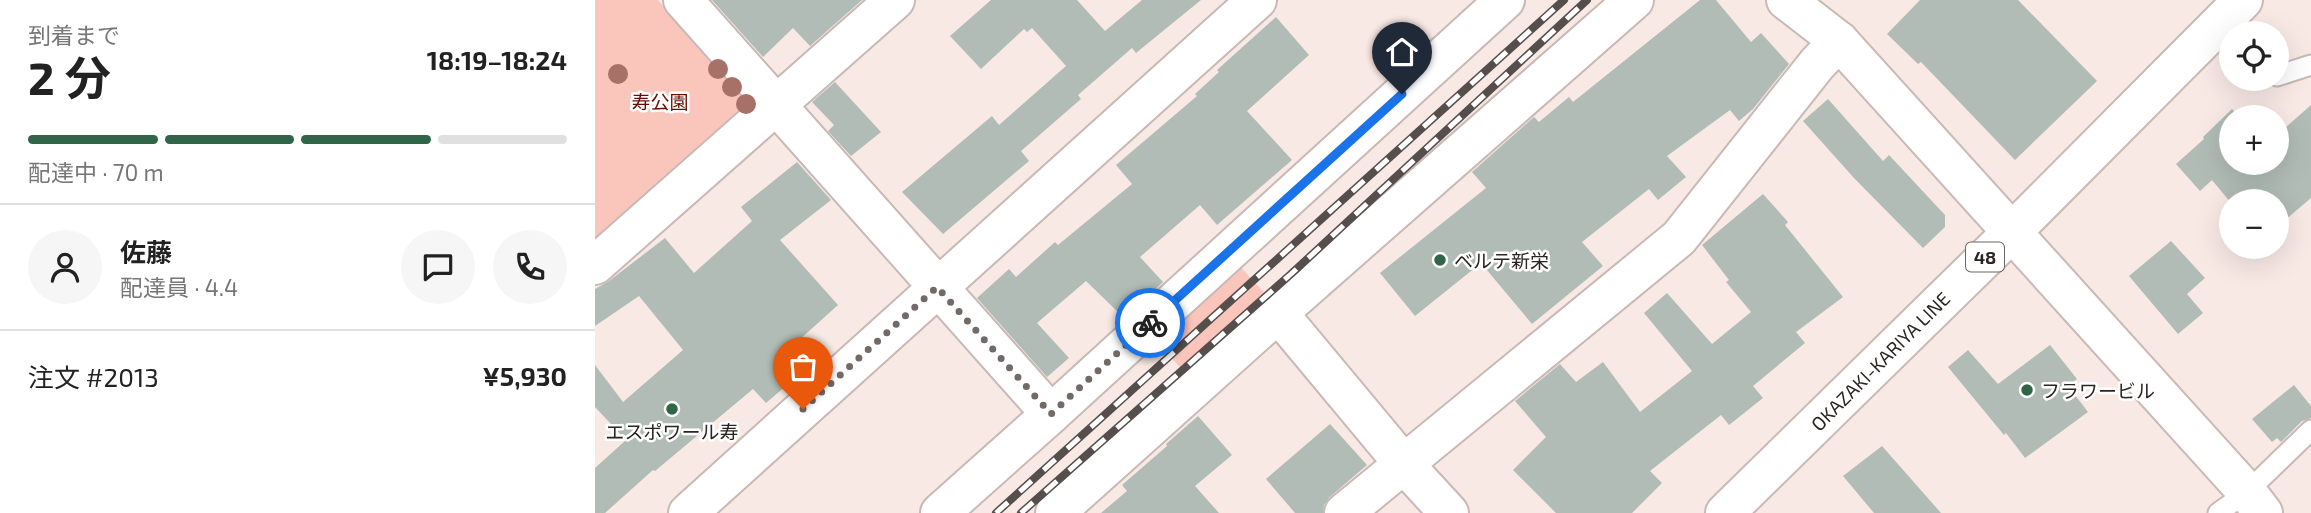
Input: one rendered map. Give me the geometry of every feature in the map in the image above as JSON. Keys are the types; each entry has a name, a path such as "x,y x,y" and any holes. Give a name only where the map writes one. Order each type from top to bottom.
{"street":[{"path":"683,0 1051,414"},
{"path":"595,265 895,0"},
{"path":"688,513 1257,0"},
{"path":"940,513 1505,0"},
{"path":"1055,513 1634,0"},
{"path":"1786,0 1839,41 1990,209 2013,231 2243,506"},
{"name":"OKAZAKI-KARIYA LINE","path":"1725,513 2234,17"},
{"path":"1344,513 1679,238 1817,64 1839,41"},
{"path":"1278,313 1403,463 1449,513"}],"lane":[{"path":"2289,72 2311,65"},
{"path":"2243,506 2311,430"}],"green space":[{"name":"寿公園","path":"595,0 658,0 752,106 595,243"},
{"path":"1234,260 1272,301 1190,378 1152,337"}],"building":[{"path":"712,0 862,0 810,46 793,28 763,57"},
{"path":"991,0 1077,0 1105,31 1142,0 1201,0 1136,53 1132,48 1078,95 1081,99 1021,151 1029,161 943,234 902,192 992,116 999,125 1066,66 1032,28 1027,32 1024,29 981,69 950,36"},
{"path":"1700,0 1716,0 1751,42 1761,33 1789,64 1753,109 1739,121 1730,110 1667,156 1686,177 1658,200 1649,189 1582,242 1603,266 1532,324 1481,263 1415,316 1380,273 1486,188 1472,172 1534,117 1539,122 1569,97 1573,102"},
{"path":"1920,0 2018,0 2097,81 2015,160 1921,62 1918,64 1887,34"},
{"path":"1276,17 1309,55 1247,111 1292,160 1217,225 1200,205 1140,257 1163,282 1124,318 1086,281 1037,323 1069,358 1047,377 977,298 1009,269 1016,277 1055,242 1058,245 1132,184 1116,165 1197,96 1195,94 1219,72 1217,70"},
{"path":"835,82 881,132 851,156 828,131 834,125 812,102"},
{"path":"1828,99 1883,161 1889,155 1945,215 1945,227 1923,248 1803,121"},
{"path":"2311,105 2311,198 2289,217 2289,189 2219,189 2212,180 2200,191 2176,164 2219,122 2219,175 2289,175 2289,124"},
{"path":"797,162 831,200 780,240 838,305 798,341 815,361 766,403 753,389 653,470 605,513 595,513 595,468 626,440 595,407 595,365 623,402 683,350 639,296 595,326 595,289 665,238 694,273 752,221 741,207"},
{"path":"1763,194 1788,222 1785,225 1843,297 1796,332 1805,343 1753,386 1763,398 1729,425 1721,415 1650,471 1662,483 1632,513 1556,513 1513,470 1546,437 1515,401 1560,364 1576,382 1603,362 1640,412 1692,371 1644,313 1667,293 1712,344 1751,312 1726,282 1729,280 1702,245"},
{"path":"2171,241 2205,278 2187,294 2203,313 2178,334 2129,276"},
{"path":"2050,345 2077,379 2068,386 2088,412 2025,458 1948,367 1968,350 1998,384"},
{"path":"2294,385 2311,406 2311,418 2302,421 2281,442 2277,438 2272,442 2252,419"},
{"path":"1198,416 1232,455 1195,486 1219,513 1101,513 1127,491 1122,485"},
{"path":"1330,424 1367,465 1330,497 1324,505 1323,513 1295,513 1266,479"},
{"path":"1882,446 1941,513 1874,513 1843,476"}],"railway":[{"path":"996,513 1564,0"},
{"path":"1021,513 1291,274 1587,0"}],"way so far":[{"path":"803,409 937,287 1051,414 1150,323"}],"place":[{"name":"ベルテ新栄","path":"1440,260"},
{"name":"フラワービル","path":"2027,390"},
{"name":"エスポワール寿","path":"672,409"}],"route":[{"path":"1150,323 1402,94"}]}
